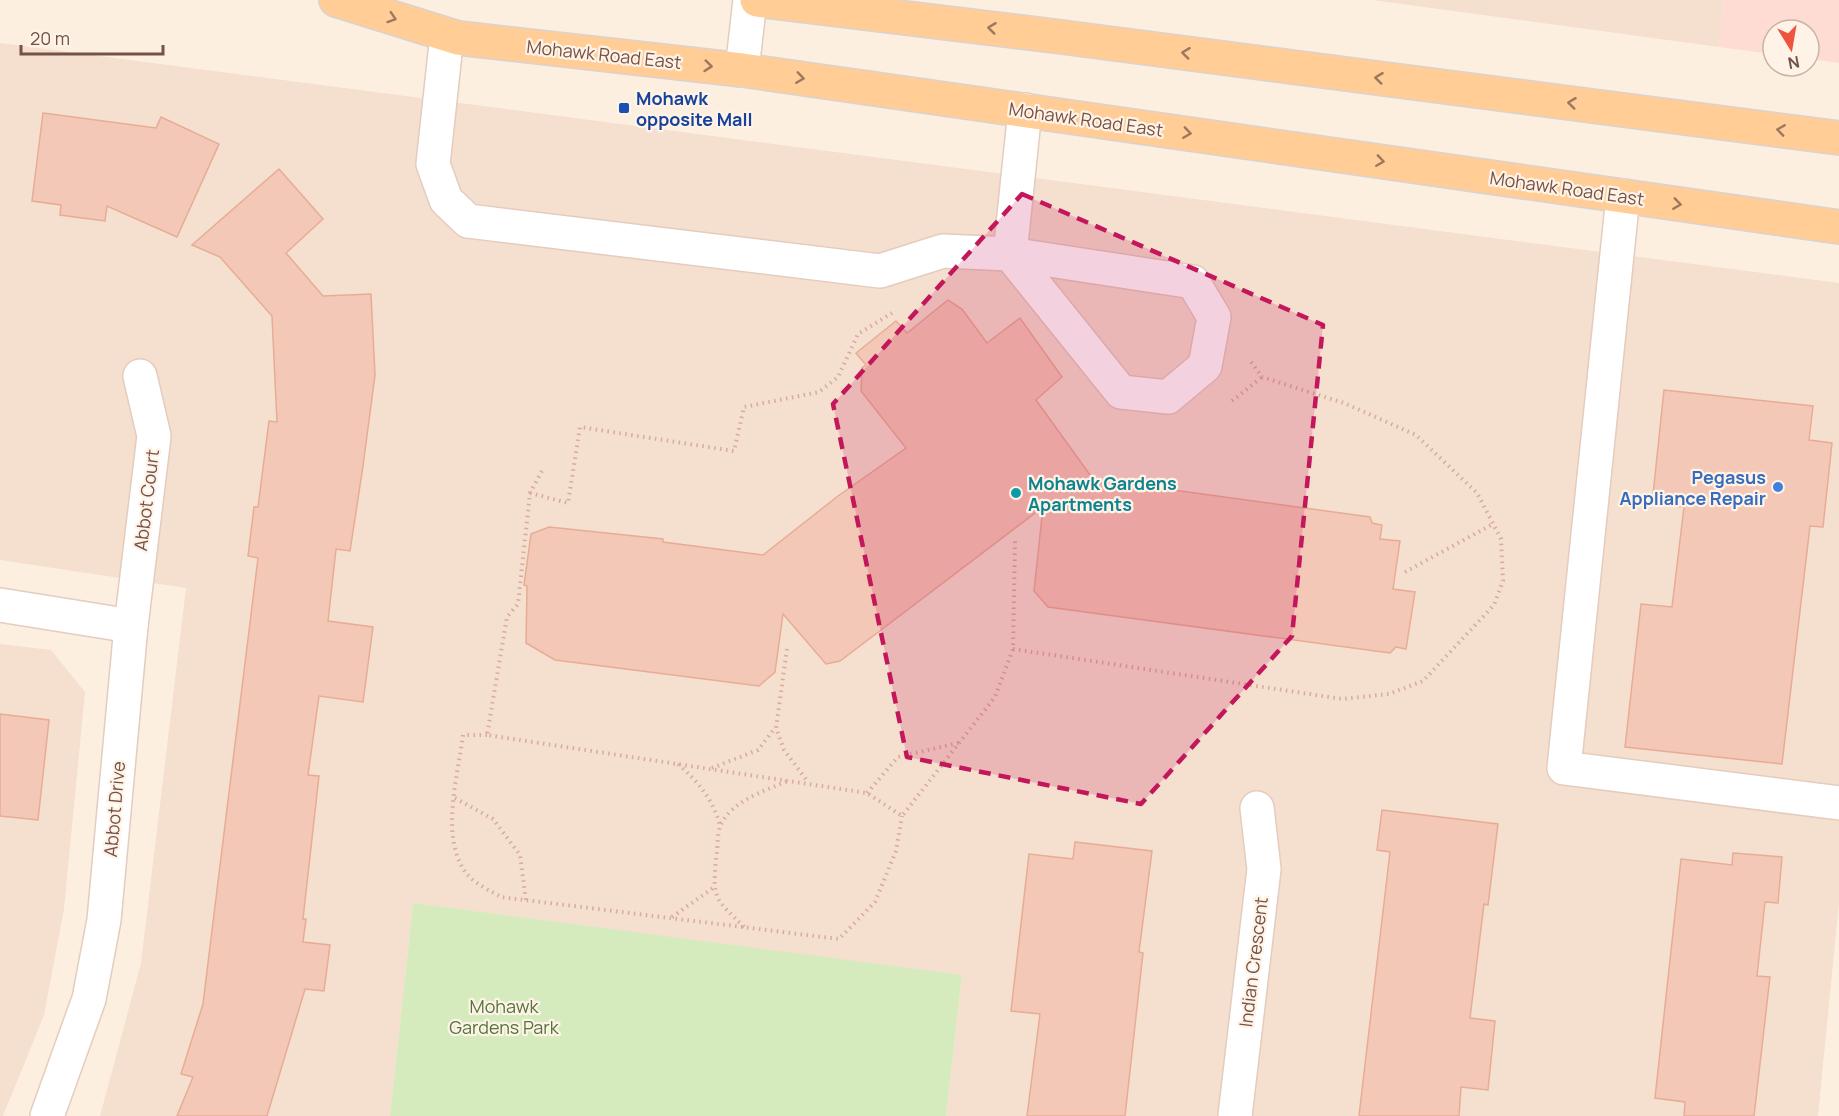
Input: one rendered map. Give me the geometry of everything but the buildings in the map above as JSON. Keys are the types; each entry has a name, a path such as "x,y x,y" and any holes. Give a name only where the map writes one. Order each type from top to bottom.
{"main road":[{"name":"Mohawk Road East","path":"336,0 447,36 742,70 1839,227"},
{"path":"757,0 1054,36 1839,138"}],"street":[{"path":"742,70 750,0"},
{"path":"447,36 433,164 446,200 468,221 880,271 943,251 1010,254 1193,282 1214,317 1205,366 1168,397 1121,392 1010,254 1025,110"},
{"path":"1623,196 1564,768 1839,803"},
{"name":"Abbot Court","path":"131,626 154,435 140,376"},
{"path":"0,605 131,626"},
{"name":"Abbot Drive","path":"47,1116 89,999 104,920 131,626"},
{"name":"Indian Crescent","path":"1235,1116 1264,869 1257,808"}],"path":[{"path":"530,493 568,503 580,427 734,451 744,407 819,392 838,376 858,334 895,311"},
{"path":"1013,650 1342,699 1389,694 1423,681 1494,605 1503,581 1501,539 1477,493 1416,435 1344,403 1262,377 1247,356"},
{"path":"1224,408 1262,377"},
{"path":"488,735 507,617 518,604 530,493 542,471"},
{"path":"1405,572 1493,524"},
{"path":"902,816 867,793 488,735 463,735 451,829 453,849 468,875 501,897 838,939 875,902 896,850 902,816 995,697 1013,650 1015,541"},
{"path":"787,649 776,728 784,750 808,783"},
{"path":"711,768 758,750 776,728"},
{"path":"867,793 898,757 958,743"},
{"path":"678,764 700,784 714,806 720,826 713,888 718,902 745,927"},
{"path":"720,826 735,808 760,792 790,780"},
{"path":"455,798 493,819 520,855 526,901"},
{"path":"671,918 713,888"}],"highlighted area":[{"path":"1022,194 1323,325 1292,636 1141,804 907,757 833,404"}],"shaded area":[{"path":"1372,0 1724,0 1719,47"},
{"path":"1724,0 1839,0 1839,63 1821,61 1821,18 1761,18 1761,52 1719,47"},
{"path":"0,43 1839,283 1839,902 1818,1116 946,1116 962,976 413,903 390,1116 100,1116 141,963 186,588 0,560"},
{"path":"0,644 51,650 85,692 64,909 44,1015 3,1116 0,1116"}],"green space":[{"name":"Mohawk Gardens Park","path":"413,903 962,975 946,1116 390,1116"}],"place":[{"name":"Mohawk opposite Mall","path":"624,108"},
{"name":"Pegasus Appliance Repair","path":"1778,487"},
{"name":"Mohawk Gardens Apartments","path":"1016,493"}]}
